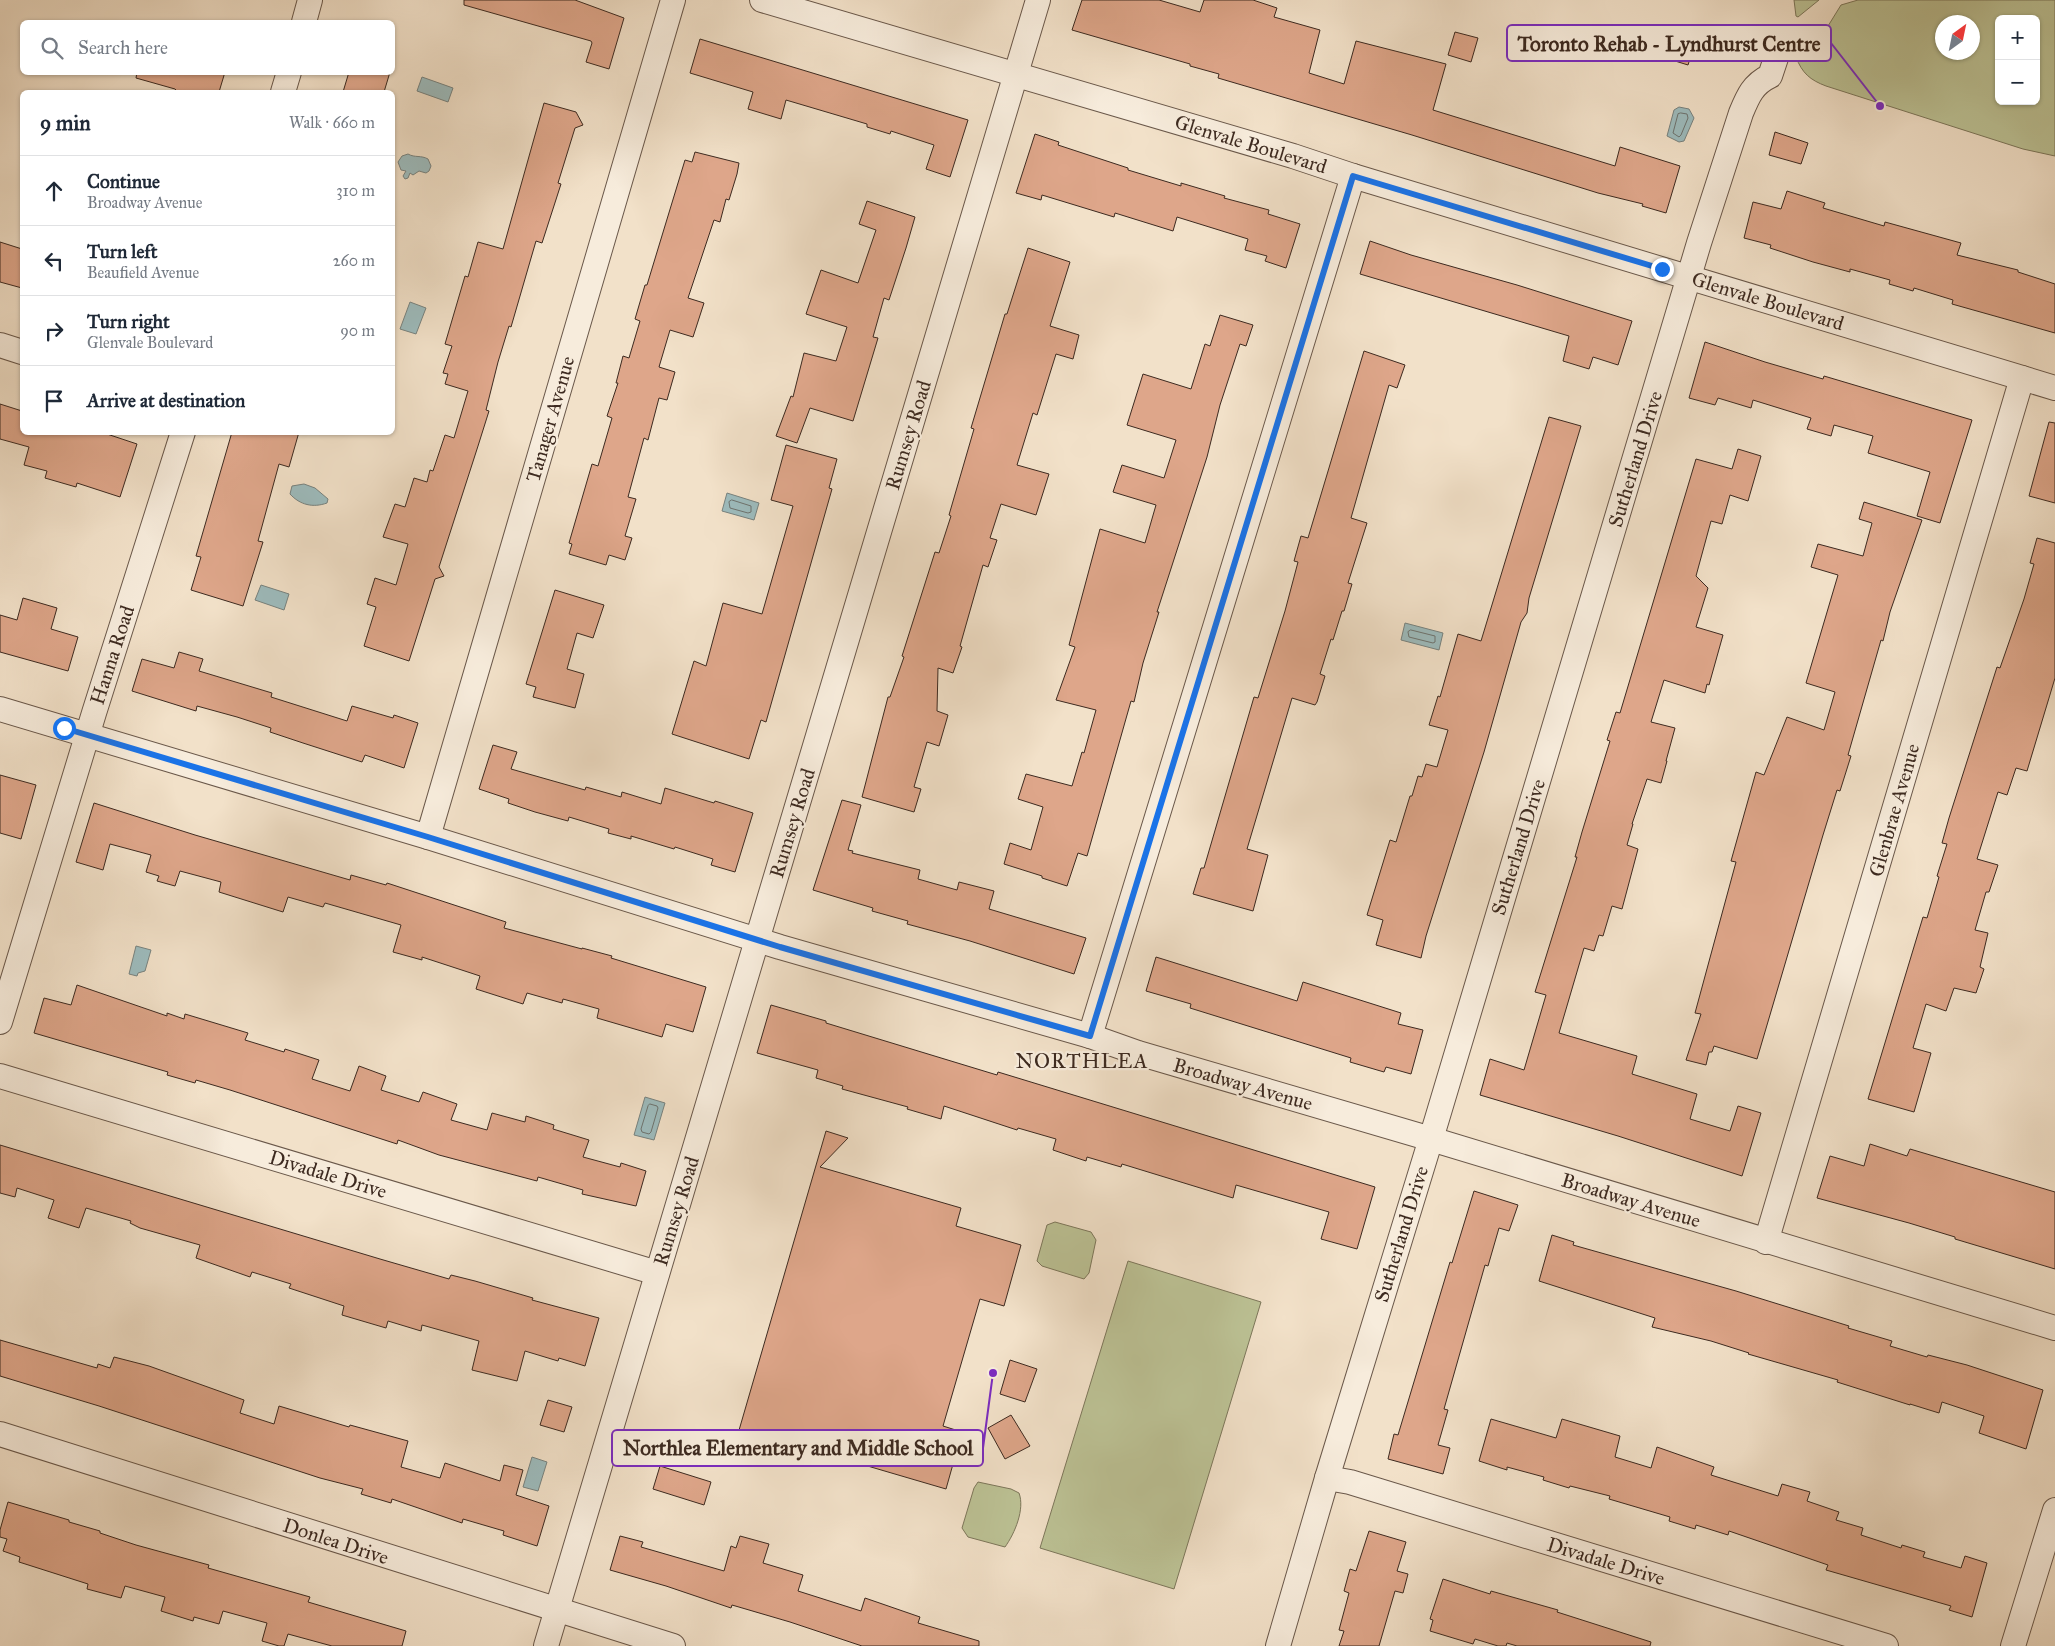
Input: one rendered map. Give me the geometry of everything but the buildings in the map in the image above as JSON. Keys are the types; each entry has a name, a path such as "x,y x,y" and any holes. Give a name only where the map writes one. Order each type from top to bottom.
{"street":[{"path":"305,20 310,0"},
{"name":"Tanager Avenue","path":"428,837 673,0"},
{"name":"Glenvale Boulevard","path":"762,0 1284,153 1353,176 2055,388"},
{"name":"Rumsey Road","path":"546,1646 1038,0"},
{"name":"Sutherland Drive","path":"1278,1646 1326,1478 1431,1139 1689,278 1748,94 1760,81 1770,76 1776,58"},
{"path":"284,90 288,75"},
{"path":"1090,1036 1353,176"},
{"path":"0,345 20,351"},
{"name":"Glenbrae Avenue","path":"1766,1242 2022,378"},
{"name":"Hanna Road","path":"0,1022 87,734 182,435"},
{"name":"Broadway Avenue","path":"0,709 428,837 757,940 1090,1036 1138,1053 1431,1139 2055,1328"},
{"name":"Divadale Drive","path":"0,1076 657,1273"},
{"name":"Donlea Drive","path":"0,1434 673,1646"},
{"name":"Divadale Drive","path":"1326,1478 1360,1485 1886,1646"},
{"path":"2013,1646 2055,1510"}],"green space":[{"path":"1794,0 1819,0 1798,17 1796,16"},
{"path":"1858,0 2055,0 2055,156 2023,149 1815,81 1804,72 1796,57 1820,39 1841,5"},
{"path":"1055,1222 1091,1232 1096,1240 1089,1273 1084,1279 1042,1266 1037,1261 1047,1225"},
{"path":"1128,1261 1261,1302 1174,1589 1040,1548"},
{"path":"978,1482 1011,1489 1019,1493 1021,1506 1018,1521 1005,1547 968,1537 962,1528 974,1488"}],"water":[{"path":"422,77 453,88 448,102 417,91"},
{"path":"1679,107 1689,109 1694,118 1684,141 1679,142 1667,136 1674,110"},
{"path":"408,154 428,159 431,166 429,171 426,173 419,171 413,175 410,173 408,178 405,179 403,176 406,171 401,170 398,162 402,156"},
{"path":"410,302 426,308 416,334 400,329"},
{"path":"304,484 315,488 328,499 327,503 312,505 302,503 290,494 292,486"},
{"path":"727,493 759,503 754,520 722,511"},
{"path":"261,585 289,594 284,610 255,600"},
{"path":"1405,623 1443,633 1439,650 1401,640"},
{"path":"136,946 151,950 145,971 138,973 137,976 129,974"},
{"path":"645,1097 665,1103 654,1140 634,1135"},
{"path":"532,1457 547,1462 538,1491 523,1487"}],"place":[{"name":"Toronto Rehab - Lyndhurst Centre","path":"1880,106"},
{"name":"Northlea Elementary and Middle School","path":"993,1373"}],"district":[{"name":"NORTHLEA","path":"1082,1061"}],"route":[{"path":"64,728 428,837 780,947 1090,1036 1353,176 1662,269"}]}
